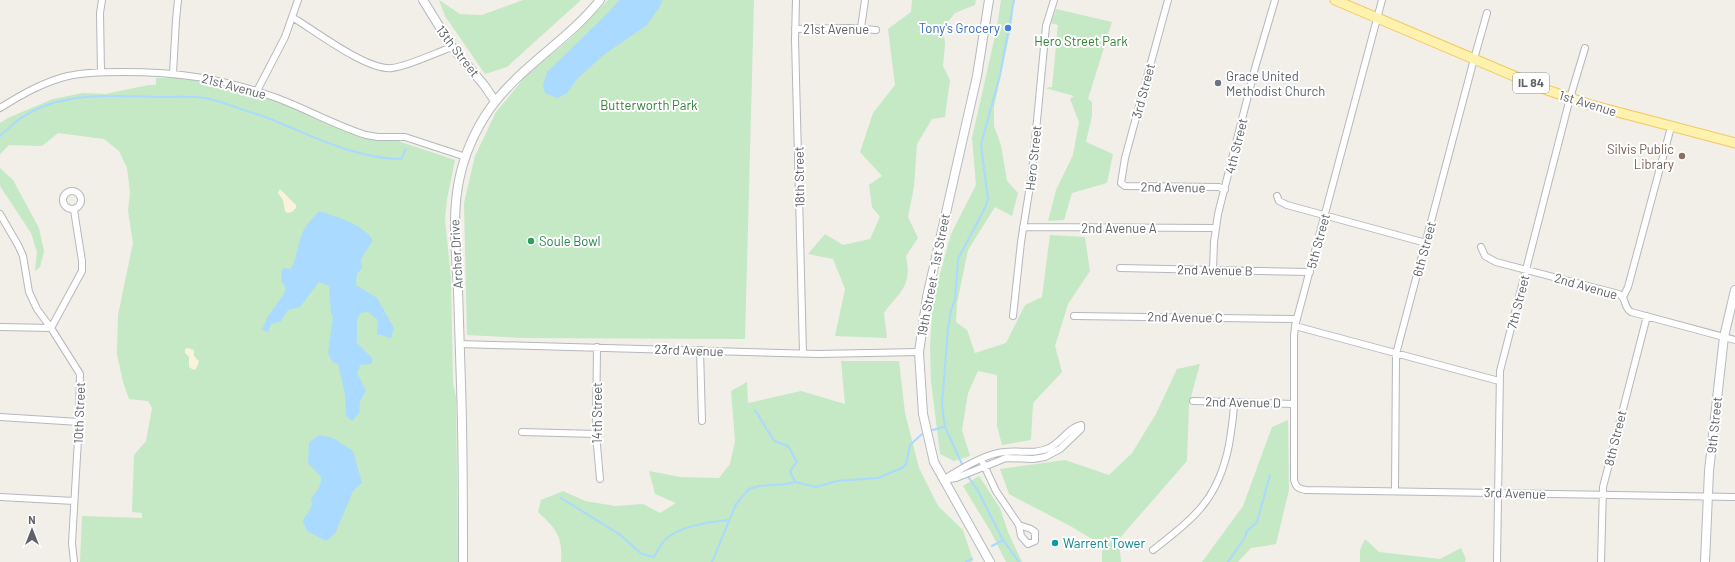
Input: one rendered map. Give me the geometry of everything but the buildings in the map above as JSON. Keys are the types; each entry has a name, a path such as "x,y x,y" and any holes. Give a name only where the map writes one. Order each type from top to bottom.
{"main road":[{"name":"1st Avenue","path":"1335,0 1546,90 1570,98 1735,143"}],"street":[{"path":"101,72 100,14 102,0"},
{"path":"172,73 178,0"},
{"path":"257,91 286,37 298,0"},
{"name":"13th Street","path":"423,0 452,47 484,85 495,101"},
{"name":"Archer Drive","path":"464,562 460,344 454,215 458,183 466,157 484,117 495,101 518,76 575,28 600,0"},
{"name":"18th Street","path":"796,0 795,29 803,353"},
{"path":"861,28 865,0"},
{"name":"19th Street - 1st Street","path":"989,0 977,76 926,297 919,352 923,414 934,462 990,562"},
{"name":"Hero Street","path":"1013,316 1023,227 1032,173 1046,26 1054,0"},
{"name":"3rd Street","path":"1121,183 1125,158 1168,0"},
{"name":"4th Street","path":"1213,270 1215,228 1255,68 1275,0"},
{"name":"5th Street","path":"1296,487 1294,480 1293,404 1295,326 1326,215 1382,0"},
{"name":"6th Street","path":"1395,490 1396,354 1487,13"},
{"path":"292,17 354,56 382,68 401,66 452,47"},
{"name":"21st Avenue","path":"795,29 861,28 876,30"},
{"name":"7th Street","path":"1497,562 1500,371 1570,98 1585,48"},
{"name":"21st Avenue","path":"0,108 48,82 79,74 101,72 172,73 226,82 257,91 289,103 356,132 378,137 405,137 466,157"},
{"path":"1623,297 1628,287 1671,126"},
{"name":"2nd Avenue","path":"1121,183 1125,186 1219,188 1225,190"},
{"path":"1277,196 1279,200 1287,205 1426,243"},
{"path":"0,327 51,328 82,271 82,261 74,210"},
{"name":"10th Street","path":"0,214 18,244 23,256 28,292 36,309 51,328 80,374 79,422 72,543 74,562"},
{"name":"2nd Avenue A","path":"1023,227 1215,228"},
{"name":"2nd Avenue","path":"1481,247 1485,256 1490,260 1619,294 1623,297 1627,310 1735,340"},
{"name":"2nd Avenue B","path":"1120,268 1310,272"},
{"name":"9th Street","path":"1705,562 1707,496 1724,337 1735,290"},
{"name":"2nd Avenue C","path":"1074,316 1297,319"},
{"name":"8th Street","path":"1601,562 1604,479 1647,316"},
{"path":"1295,326 1499,381"},
{"name":"23rd Avenue","path":"460,344 803,353 919,352"},
{"name":"14th Street","path":"597,347 596,434 600,479"},
{"path":"700,350 702,421"},
{"name":"2nd Avenue D","path":"1193,401 1293,404"},
{"path":"1153,550 1184,525 1206,502 1215,488 1225,462 1231,435 1234,402"},
{"path":"0,418 79,422"},
{"path":"1081,425 1081,430 1060,449 1045,457 1033,459 1006,458 956,478 943,480 956,471 998,452 1031,453 1043,450 1057,443 1076,426 1081,425"},
{"path":"522,432 596,434"},
{"path":"982,460 996,491 1019,525"},
{"name":"3rd Avenue","path":"1296,487 1306,490 1395,490 1603,495 1735,496"},
{"path":"0,497 74,501"}],"green space":[{"path":"439,0 460,14 482,15 523,0 581,0 507,67 485,74 445,16"},
{"name":"Butterworth Park","path":"608,0 754,0 745,339 523,338 467,335 464,203 475,156 496,112 526,76 571,38"},
{"path":"912,0 976,0 975,5 955,13 943,28 945,44 943,66 950,80 945,117 932,119 917,144 914,187 908,217 918,238 906,256 907,275 904,288 884,313 887,338 835,336 845,289 833,259 808,254 825,234 843,245 870,239 880,217 872,207 869,185 882,176 860,152 873,113 895,85 888,29 911,12"},
{"path":"1001,0 1014,0 1012,23 994,107 994,126 1001,145 1007,181 1018,193 1012,216 995,207 968,250 957,303 956,322 967,330 975,353 1006,343 1025,305 1042,297 1050,235 1085,237 1090,271 1068,304 1055,346 1062,372 1033,403 1031,440 1002,445 997,426 997,375 978,371 968,393 962,430 970,456 954,461 940,454 931,381 930,346 933,299 951,234 976,185 972,138 997,27"},
{"name":"Hero Street Park","path":"1056,9 1112,22 1088,99 1092,102 1092,116 1086,142 1113,154 1107,183 1072,193 1064,220 1048,221 1056,190 1073,155 1079,122 1070,99 1074,96 1045,88 1052,87 1058,25 1051,23"},
{"path":"156,78 190,78 249,92 284,104 342,129 382,141 395,140 455,160 447,199 445,219 451,278 453,383 456,397 458,562 80,562 82,516 142,518 142,513 132,512 134,455 146,441 152,408 148,401 129,399 123,382 117,354 118,315 133,243 128,211 130,192 127,168 119,151 104,139 58,133 42,146 9,145 0,154 0,123 10,117 53,99 83,93 105,94 149,85 156,85"},
{"path":"0,168 13,180 39,228 44,251 40,267 35,271 37,252 31,233 0,186"},
{"path":"841,361 899,361 905,413 919,468 938,506 963,530 973,560 971,562 561,562 561,546 557,534 554,528 538,512 541,500 563,491 585,501 615,506 643,504 660,513 676,503 655,494 649,471 680,477 719,478 730,464 735,441 731,391 747,382 748,403 801,391 845,404"},
{"path":"1200,364 1189,404 1187,461 1119,539 1121,562 1102,562 1102,545 1072,527 1009,494 1000,469 1065,460 1109,475 1132,453 1156,414 1177,369"},
{"path":"1288,420 1289,490 1276,544 1251,548 1238,562 1202,562 1243,506 1272,427"},
{"path":"979,476 1000,508 1008,532 1022,562 1006,562 991,532 963,486"},
{"path":"1365,539 1379,552 1440,559 1461,548 1466,559 1465,562 1360,562 1360,550"}],"sand":[{"path":"280,189 296,205 296,208 292,212 287,213 285,211 283,200 278,193"},
{"path":"188,348 194,350 194,356 199,361 195,370 189,367 189,357 185,353 185,349"}],"water":[{"path":"619,0 662,0 661,5 647,25 605,54 578,78 567,93 558,98 545,93 543,85 547,72 609,12"},
{"path":"319,211 355,225 362,229 372,239 372,242 361,259 362,268 357,274 356,285 377,298 394,328 391,338 377,334 378,320 368,312 360,313 357,320 357,343 373,359 371,364 360,365 357,373 366,391 360,401 359,413 352,421 346,416 345,394 338,364 332,362 328,352 333,317 331,313 329,286 319,282 300,307 288,310 281,321 271,324 268,332 262,330 268,316 284,294 286,288 282,282 281,271 284,268 291,269 303,231"},
{"path":"319,435 333,438 353,451 362,483 353,491 335,534 326,541 307,531 303,522 311,508 311,499 319,488 322,478 308,463 309,442"}],"waterway":[{"path":"1014,0 1000,75 981,145 988,199 985,208 958,259 955,300 951,310 948,329 942,405 945,427 967,475 978,491 1003,540 1019,562"},
{"path":"0,136 22,117 41,107 74,98 109,96 188,97 205,98 227,104 263,116 330,144 366,155 401,159 406,149"},
{"path":"755,410 774,441 788,446 797,462 790,471 795,482"},
{"path":"929,431 944,427"},
{"path":"712,562 736,504 749,489 759,486 795,482 816,487 837,481 878,478 902,468 906,464 910,445 925,433"},
{"path":"1228,562 1245,537 1247,531 1257,522 1270,475"},
{"path":"561,498 619,534 642,554 654,557 664,541 685,528 729,520"},
{"path":"992,546 1003,540"},
{"path":"966,562 972,559"}],"place":[{"name":"Tony's Grocery","path":"1008,28"},
{"name":"Grace United Methodist Church","path":"1218,83"},
{"name":"Silvis Public Library","path":"1682,156"},
{"name":"Soule Bowl","path":"531,241"},
{"name":"Warrent Tower","path":"1055,543"}]}
